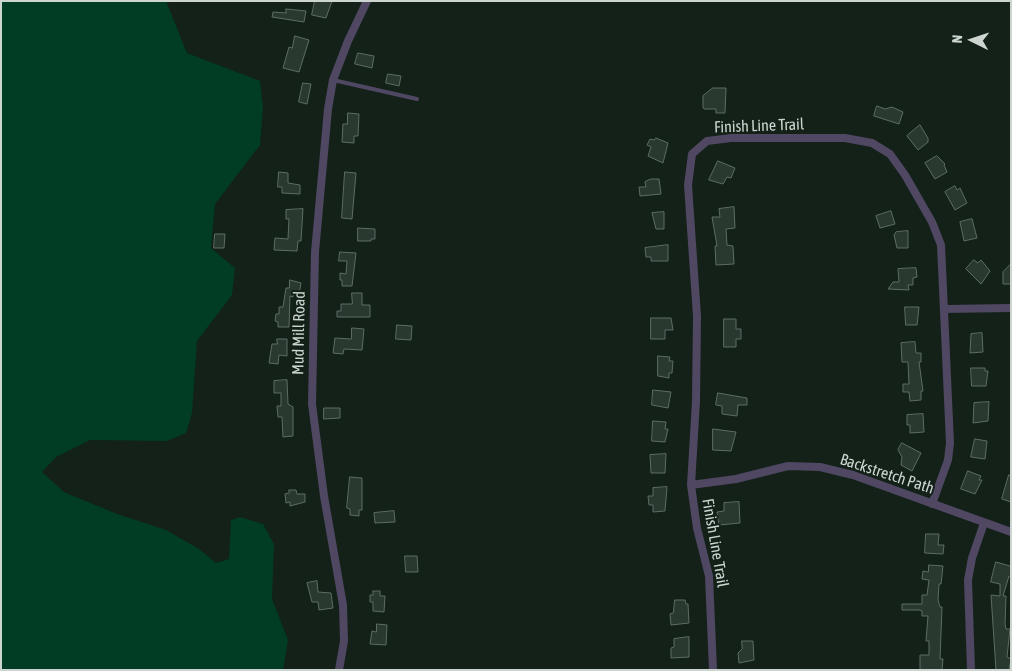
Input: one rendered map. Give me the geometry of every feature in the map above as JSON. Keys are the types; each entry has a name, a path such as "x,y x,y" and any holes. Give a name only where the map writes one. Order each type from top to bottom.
{"street":[{"name":"Mud Mill Road","path":"339,670 344,641 343,605 324,496 312,404 315,252 328,109 333,80 348,41 367,1"},
{"name":"Finish Line Trail","path":"714,670 709,576 697,528 691,485 696,401 697,316 688,186 692,154 706,141 731,138 845,138 872,143 885,149 905,175 932,222 941,245 950,443 948,460 932,504"},
{"path":"944,308 1011,308"},
{"name":"Backstretch Path","path":"691,485 736,479 788,466 820,467 853,475 1011,532"},
{"path":"971,670 968,580 972,558 984,523"}],"lane":[{"path":"333,80 417,98"}],"green space":[{"path":"1,1 166,1 187,53 260,81 263,108 260,145 215,204 211,248 235,268 232,295 197,341 192,413 186,433 167,441 90,440 56,457 42,472 64,492 117,514 166,530 199,549 216,563 229,559 231,520 240,517 263,524 274,544 272,599 288,640 283,670 1,670"}],"building":[{"path":"315,1 332,1 326,18 312,15"},
{"path":"286,9 306,11 304,22 272,17 273,12 286,13"},
{"path":"295,36 309,40 299,72 283,68 289,47 292,48"},
{"path":"358,53 374,56 372,68 355,64"},
{"path":"388,74 401,76 399,86 386,83"},
{"path":"303,83 311,84 307,104 299,102"},
{"path":"713,88 726,88 725,113 716,113 716,109 704,109 703,107 703,96"},
{"path":"877,106 885,109 892,107 903,112 899,124 874,116"},
{"path":"348,113 359,114 358,136 354,136 354,143 342,142 343,124 347,124"},
{"path":"920,125 928,138 928,142 918,150 907,136"},
{"path":"656,138 668,143 663,163 648,156 651,147 647,145 650,139 654,140"},
{"path":"937,156 945,164 947,172 935,179 925,163"},
{"path":"718,161 735,168 731,178 727,177 723,184 709,180"},
{"path":"279,172 288,173 288,183 300,185 300,194 282,193 282,187 278,187"},
{"path":"345,172 356,173 352,219 342,218"},
{"path":"651,179 659,179 661,194 640,196 639,187 646,187 645,182"},
{"path":"955,186 957,190 960,188 967,203 955,210 945,192"},
{"path":"734,207 735,228 726,229 727,245 733,246 734,264 716,265 715,246 717,246 712,217 720,217 719,209"},
{"path":"303,209 301,241 298,241 297,251 274,250 275,238 288,239 289,219 286,219 286,210"},
{"path":"891,211 895,224 880,228 876,216"},
{"path":"664,212 664,229 656,229 652,213"},
{"path":"972,219 977,238 964,241 960,222"},
{"path":"358,228 375,229 375,239 371,239 371,241 358,241"},
{"path":"908,231 908,248 897,248 894,235 896,232"},
{"path":"215,234 225,234 224,248 214,248"},
{"path":"668,245 668,261 651,261 651,257 646,257 645,248"},
{"path":"340,252 356,253 352,286 342,286 340,273 346,274 347,261 339,261"},
{"path":"974,260 978,263 981,260 990,271 981,284 966,269"},
{"path":"1011,264 1011,284 1003,284 1003,272"},
{"path":"916,268 917,277 913,278 913,285 908,285 909,290 888,289 893,282 899,282 898,269"},
{"path":"290,280 301,283 299,294 294,293 293,297 290,296 289,327 278,327 278,322 275,321 276,314 279,314 279,307 283,307 286,288 289,288"},
{"path":"352,293 362,293 362,305 370,305 370,317 337,317 337,311 341,311 341,304 352,304"},
{"path":"905,307 919,307 917,325 906,325"},
{"path":"651,318 671,318 673,330 665,330 665,339 651,339"},
{"path":"724,319 736,319 736,329 741,329 741,339 736,339 736,347 724,347"},
{"path":"397,325 412,326 411,340 396,339"},
{"path":"352,328 364,329 362,350 344,349 343,354 333,353 335,338 351,339"},
{"path":"982,333 983,352 970,353 971,334"},
{"path":"277,339 287,339 287,356 279,355 278,364 269,363 272,344 277,344"},
{"path":"915,342 916,353 921,353 921,362 919,362 923,391 921,391 921,400 910,401 909,392 903,392 903,384 909,384 908,362 902,362 901,343"},
{"path":"658,356 670,357 669,361 673,361 672,373 669,373 669,378 658,376"},
{"path":"971,368 985,368 985,371 988,371 986,386 972,386"},
{"path":"287,380 288,404 293,407 293,436 283,437 282,417 278,417 277,406 281,406 281,393 274,393 274,381"},
{"path":"653,390 671,392 668,408 652,405"},
{"path":"718,393 747,398 747,405 738,405 737,416 722,414 722,406 716,405"},
{"path":"989,402 988,421 973,423 974,403"},
{"path":"324,408 340,408 340,418 324,419"},
{"path":"923,414 924,432 910,433 910,425 907,425 907,415"},
{"path":"653,421 666,422 665,429 668,429 665,442 652,441"},
{"path":"713,429 736,432 731,451 713,450"},
{"path":"975,439 987,441 985,459 971,457"},
{"path":"902,443 921,453 912,471 901,465 902,457 898,450"},
{"path":"666,454 665,473 651,473 650,455"},
{"path":"968,471 981,476 979,480 982,480 975,494 961,489"},
{"path":"1009,475 1011,476 1011,502 1002,499"},
{"path":"350,477 362,478 362,510 359,510 359,516 350,515 350,509 347,508"},
{"path":"667,487 665,511 653,512 653,505 649,505 648,496 653,496 653,488"},
{"path":"289,490 296,490 297,494 305,494 305,502 290,506 290,502 286,503 285,494 289,493"},
{"path":"739,502 740,523 719,525 717,512 724,511 724,503"},
{"path":"394,511 395,522 375,523 374,513"},
{"path":"926,534 939,534 938,545 944,545 943,554 925,553"},
{"path":"405,556 417,556 418,572 406,572"},
{"path":"996,562 1011,568 1011,577 1009,576 1003,596 1006,596 1006,629 1010,629 1007,657 1011,659 1009,670 996,670 991,595 1000,596 1000,584 991,582"},
{"path":"929,565 943,566 938,600 940,607 942,607 940,659 943,659 942,670 920,670 920,655 929,655 929,641 926,641 928,616 922,616 922,611 919,610 902,610 902,604 922,604 922,595 927,595 929,580 922,579 923,571 928,572"},
{"path":"317,581 318,592 331,593 333,608 319,610 318,602 312,602 307,583"},
{"path":"373,591 380,591 380,596 385,596 384,612 373,611 373,602 370,602 370,595 373,595"},
{"path":"675,600 685,600 686,604 688,604 689,623 671,625 670,614 673,613"},
{"path":"377,624 387,625 386,645 370,644 372,631 376,632"},
{"path":"689,637 689,657 671,658 671,648 674,647 674,639"},
{"path":"742,641 753,641 754,660 739,663 738,653 742,649"}]}
